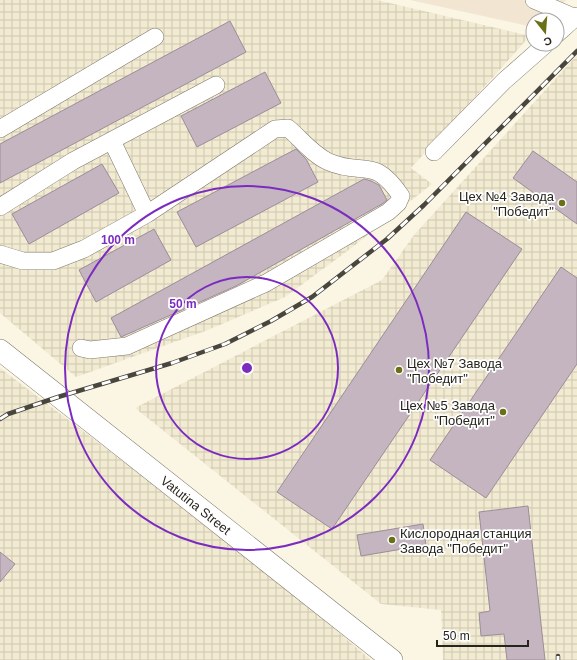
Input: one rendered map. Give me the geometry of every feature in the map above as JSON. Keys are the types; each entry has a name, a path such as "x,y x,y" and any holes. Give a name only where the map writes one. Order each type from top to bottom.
{"main road":[{"name":"Vatutina Street","path":"0,350 392,660"}],"street":[{"path":"534,0 576,17 565,27"},
{"path":"0,129 156,37"},
{"path":"434,152 504,81 537,52"},
{"path":"0,207 73,161 216,85"},
{"path":"0,254 23,261 53,261 84,249 148,214 274,129 288,128 327,161 342,166 371,168 383,174 401,196 398,203 388,212 266,283 126,346 90,350 81,348"},
{"path":"112,140 148,214"}],"shaded area":[{"path":"0,0 377,0 525,35 525,42 411,168 432,184 350,249 285,297 208,330 76,377 0,313"},
{"path":"410,0 566,0 556,12 525,12 525,25"},
{"path":"577,55 577,660 443,660 441,610 381,604 135,408 382,280 414,235"},
{"path":"0,368 257,563 371,660 0,660"}],"building":[{"path":"230,21 246,52 0,183 0,144"},
{"path":"265,72 281,103 197,147 181,116"},
{"path":"296,149 306,159 318,182 196,247 177,212"},
{"name":"Цех №4 Завода \"Победит\"","path":"533,151 577,182 577,224 513,178"},
{"path":"102,164 119,193 29,244 12,214"},
{"path":"364,179 379,185 387,200 236,286 121,337 111,318"},
{"name":"Цех №7 Завода \"Победит\"","path":"466,212 522,249 332,529 277,492"},
{"path":"154,229 171,260 96,302 79,270"},
{"name":"Цех №5 Завода \"Победит\"","path":"561,267 577,278 577,364 486,498 430,460"},
{"path":"528,506 545,660 507,660 504,634 481,636 479,613 490,611 479,512"},
{"name":"Кислородная станция Завода \"Победит\"","path":"423,524 426,545 361,556 357,535"},
{"path":"0,552 15,564 0,582"}],"railway":[{"path":"0,419 8,414 58,397 172,363 225,344 271,321 312,297 387,239 424,205 577,51"}],"place":[{"name":"Цех №4 Завода \"Победит\"","path":"562,203"},
{"name":"Цех №7 Завода \"Победит\"","path":"399,370"},
{"name":"Цех №5 Завода \"Победит\"","path":"503,412"},
{"name":"Кислородная станция Завода \"Победит\"","path":"392,540"}]}
